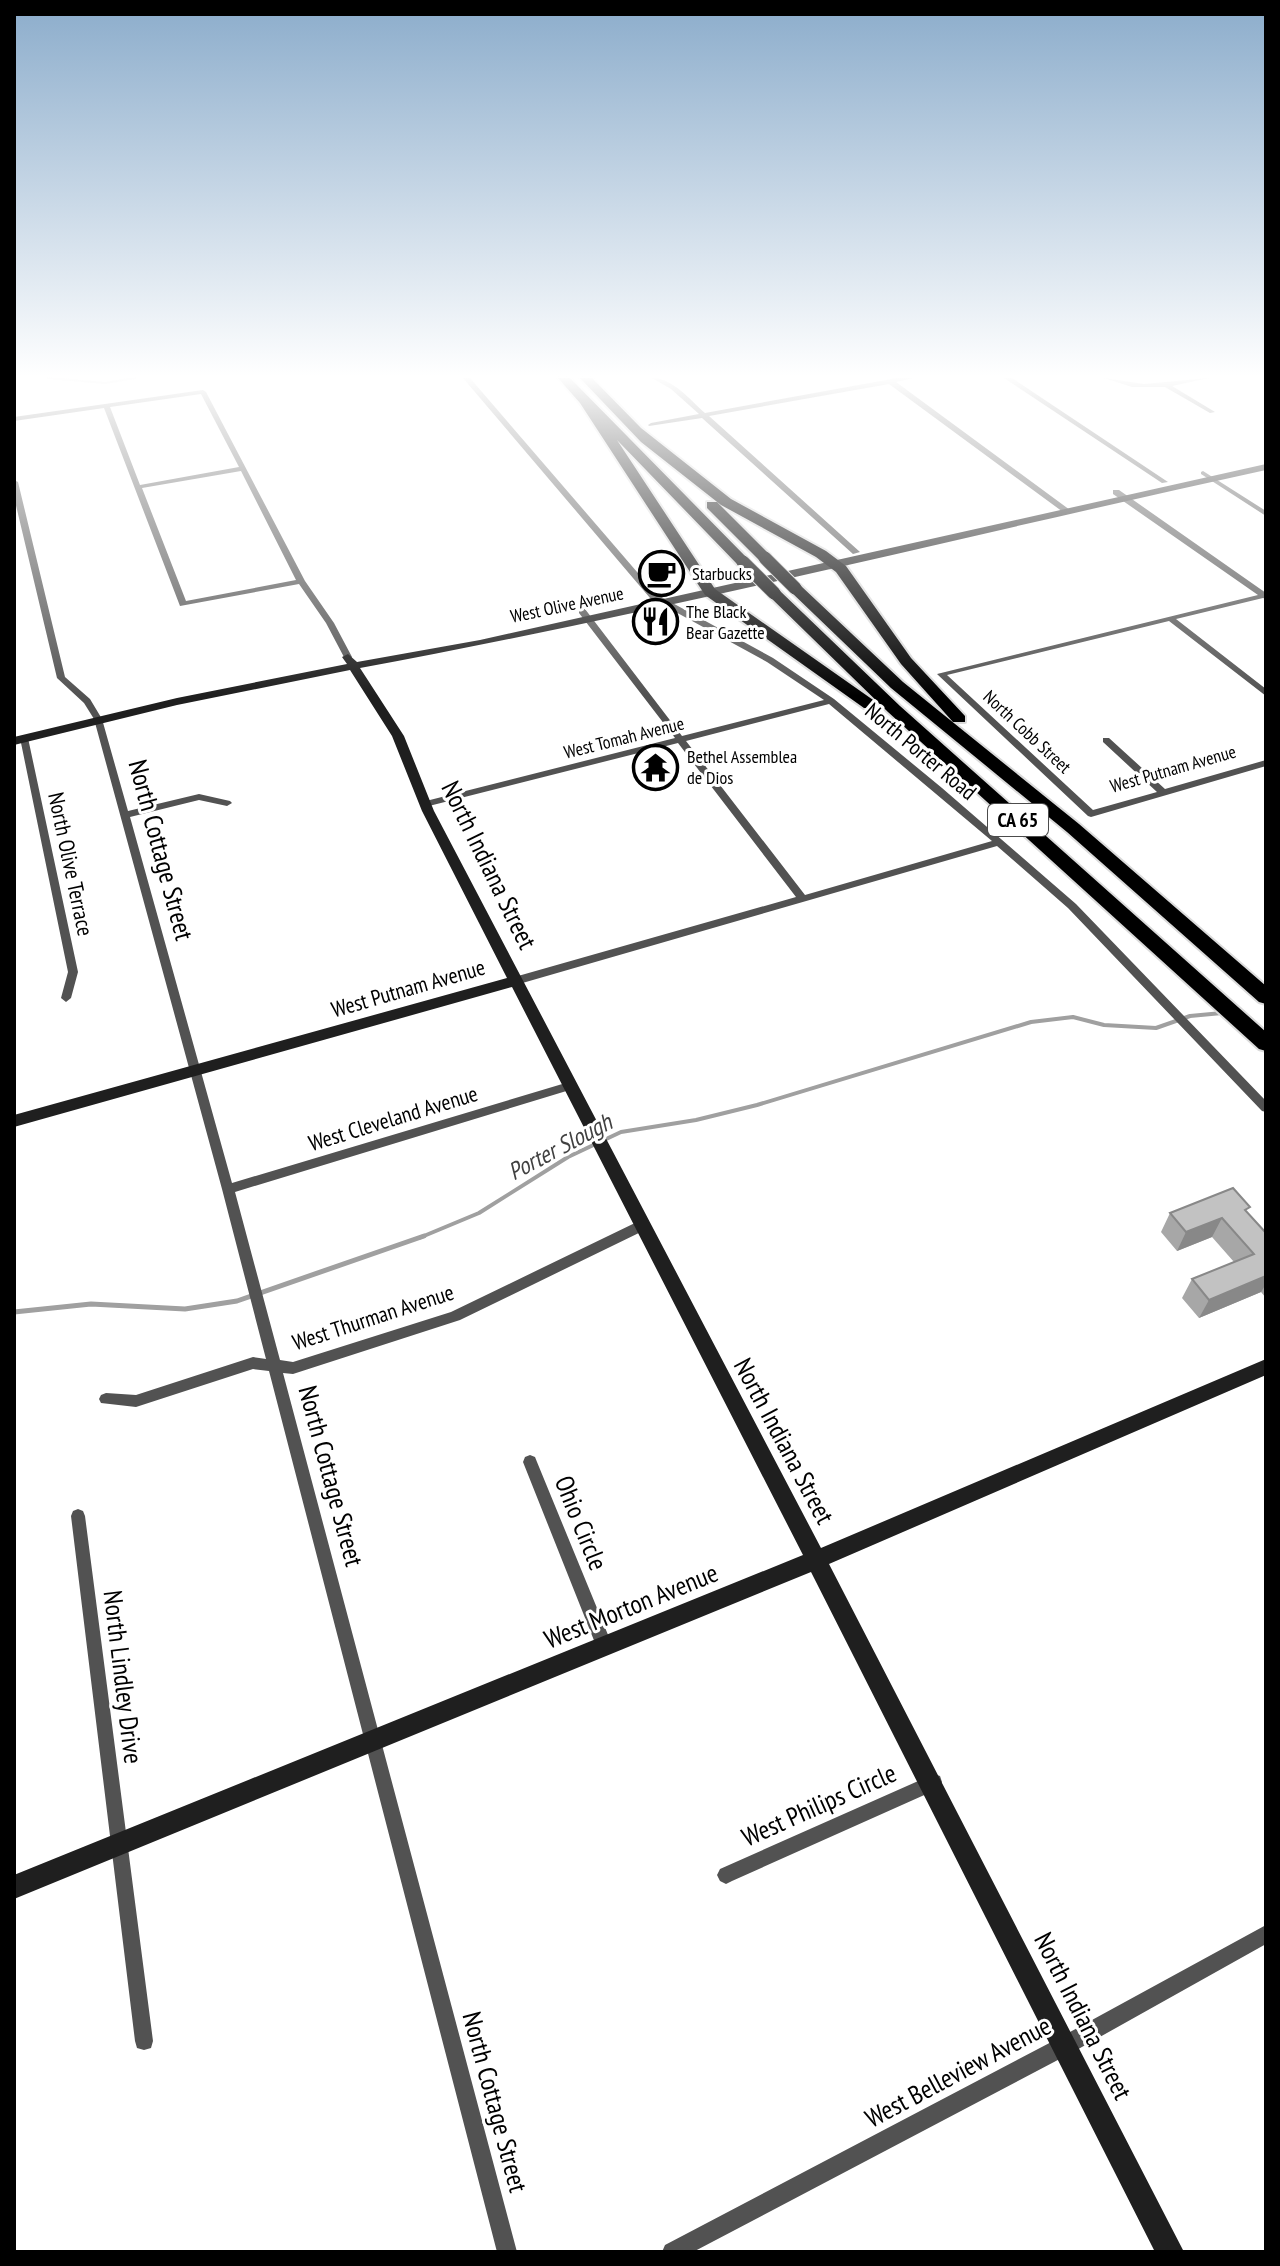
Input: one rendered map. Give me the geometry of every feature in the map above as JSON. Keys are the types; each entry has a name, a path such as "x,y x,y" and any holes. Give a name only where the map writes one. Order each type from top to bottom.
{"highway":[{"path":"639,484 707,588 891,720 999,810 1045,843"},
{"name":"CA 65","path":"667,484 874,693 1266,1044"},
{"name":"CA 65","path":"690,484 897,685 1073,828 1266,997"},
{"path":"703,484 726,502 831,562 925,685 1073,828"}],"main road":[{"name":"West Olive Avenue","path":"1120,495 1158,484"},
{"name":"West Olive Avenue","path":"831,562 856,552 934,533 1172,484"},
{"name":"West Olive Avenue","path":"17,736 96,714 911,546 1061,507"},
{"path":"911,546 910,543 934,533"},
{"name":"North Indiana Street","path":"350,662 398,736 425,804 515,981 934,1782 1170,2252"},
{"name":"West Putnam Avenue","path":"14,1121 515,981"},
{"name":"West Morton Avenue","path":"14,1887 816,1560 1266,1367"}],"street":[{"path":"14,484 61,678 96,714"},
{"path":"137,484 183,604 301,581"},
{"path":"138,487 157,484"},
{"path":"250,484 301,581 330,623 350,662"},
{"path":"558,484 658,599"},
{"path":"780,484 856,552"},
{"path":"1029,484 1061,507"},
{"path":"1219,484 1266,514"},
{"path":"1120,495 1265,596"},
{"path":"1171,619 1265,596"},
{"name":"North Porter Road","path":"658,599 770,660 831,701 1072,906 1266,1108"},
{"path":"585,615 802,898"},
{"path":"1171,619 1266,693"},
{"name":"North Cobb Street","path":"1091,814 941,674 1171,619"},
{"name":"West Tomah Avenue","path":"425,804 831,701"},
{"name":"North Cottage Street","path":"96,714 228,1189 256,1305 275,1364 507,2252"},
{"name":"North Olive Terrace","path":"17,736 73,972 66,998"},
{"path":"1106,740 1164,793"},
{"name":"West Putnam Avenue","path":"1091,814 1266,763"},
{"path":"125,815 199,797 227,803"},
{"name":"West Putnam Avenue","path":"515,981 997,843"},
{"name":"West Cleveland Avenue","path":"228,1189 569,1086"},
{"name":"West Thurman Avenue","path":"106,1399 136,1401 253,1363 293,1368 455,1316 641,1226"},
{"name":"Ohio Circle","path":"530,1462 605,1647"},
{"name":"North Lindley Drive","path":"78,1516 144,2041"},
{"name":"West Philips Circle","path":"726,1875 934,1782"},
{"name":"West Belleview Avenue","path":"672,2252 1066,2045 1266,1934"}],"building":[{"path":"1233,1188 1250,1207 1245,1210 1266,1233 1266,1276 1209,1300 1192,1279 1254,1254 1222,1218 1186,1232 1170,1213"}],"waterway":[{"name":"Porter Slough","path":"423,1236 479,1213 568,1157 621,1132 696,1120 757,1105 1031,1022 1073,1017 1104,1025 1156,1028 1190,1016 1222,1013"},
{"name":"Porter Slough","path":"14,1312 91,1304 185,1309 237,1301 423,1236"},
{"name":"Porter Slough","path":"419,1238 423,1236"}],"place":[{"name":"Starbucks","path":"661,574"},
{"name":"The Black Bear Gazette","path":"655,622"},
{"name":"Bethel Assemblea de Dios","path":"656,767"}]}
